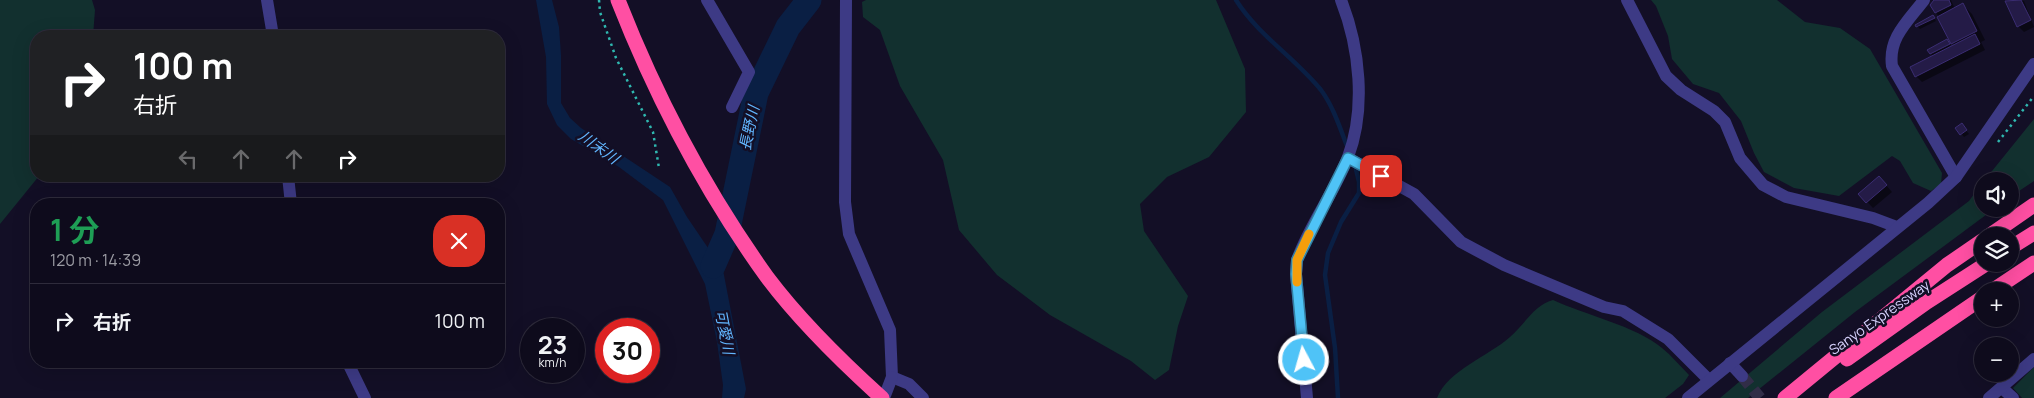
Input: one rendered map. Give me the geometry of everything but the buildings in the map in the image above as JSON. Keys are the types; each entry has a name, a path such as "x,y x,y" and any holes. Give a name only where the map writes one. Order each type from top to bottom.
{"highway":[{"path":"618,0 638,50 706,181 768,277 795,310 849,368 883,398"},
{"path":"2002,227 2034,205"},
{"path":"2019,242 2034,233"},
{"path":"1785,398 1947,265 1974,246"},
{"path":"2006,282 2034,263"},
{"name":"Sanyo Expressway","path":"1792,398 1927,302 1974,272"},
{"path":"2019,282 2034,273"},
{"path":"1836,398 1974,303"},
{"path":"1873,372 1974,309"}],"street":[{"path":"267,0 272,30"},
{"path":"707,0 749,72 732,107"},
{"path":"846,0 844,157 846,218 848,234 890,330 892,377 883,398"},
{"path":"1307,398 1296,274 1297,260 1348,158 1356,131 1358,72 1352,37 1342,0"},
{"path":"1627,0 1666,76 1680,90 1714,111 1725,122 1740,158 1763,185 1786,197 1873,218 1898,228"},
{"path":"1924,0 1894,38 1890,53 1892,66 1956,177"},
{"path":"1688,398 1898,228 1956,177 2034,64"},
{"path":"1348,158 1414,194 1461,242 1504,266 1604,307 1623,311 1638,320 1668,339 1709,380"},
{"path":"289,182 290,198"},
{"path":"1988,398 2034,359"},
{"path":"1730,363 1742,376"},
{"path":"351,368 366,398"},
{"path":"892,377 909,384 923,398"},
{"path":"2002,388 2013,398"}],"path":[{"path":"599,0 600,12 616,58 653,132 659,168"}],"green space":[{"path":"0,0 92,0 95,10 93,30 30,30 30,182 34,182 0,224"},
{"path":"866,0 1216,0 1245,69 1246,112 1209,157 1167,177 1140,204 1144,231 1188,296 1178,326 1169,370 1155,380 1131,361 1050,315 997,275 959,230 943,160 900,86 880,30 863,17 862,2"},
{"path":"1651,0 1777,0 1805,22 1840,28 1870,49 1942,173 1941,184 1931,191 1913,183 1900,161 1892,156 1839,196 1794,188 1764,172 1741,121 1719,93 1693,84 1672,59 1668,36 1656,6"},
{"path":"2034,119 2034,181 2019,191 2019,172 1991,172"},
{"path":"1974,194 1974,217 1983,217 1855,312 1748,398 1720,398 1822,312 1969,201"},
{"path":"1553,300 1625,327 1651,340 1666,351 1689,375 1683,384 1665,398 1437,398 1442,388 1459,371 1501,344 1535,310 1546,302"},
{"path":"2034,367 2034,398 2022,398 2013,388"}],"water":[{"path":"536,0 552,0 559,27 561,103 570,118 581,128 670,187 687,217 723,270 746,389 744,398 722,398 723,385 717,342 705,284 663,200 619,167 571,139 557,125 547,104 546,57"}],"waterway":[{"name":"長野川","path":"713,266 727,234 756,93 788,27 809,0"},
{"path":"1236,0 1255,24 1321,90 1333,110 1347,146"},
{"path":"1338,398 1335,348 1325,275 1328,253 1341,222 1359,193 1359,182 1355,165"}],"tunnel":[{"path":"1742,376 1760,398"}],"slow traffic":[{"path":"1297,282 1297,260 1309,234"}],"route":[{"path":"1304,360 1296,274 1300,251 1348,158 1381,176"}],"water label":[{"name":"川末川","path":"599,147"},
{"name":"可愛川","path":"725,332"}]}
